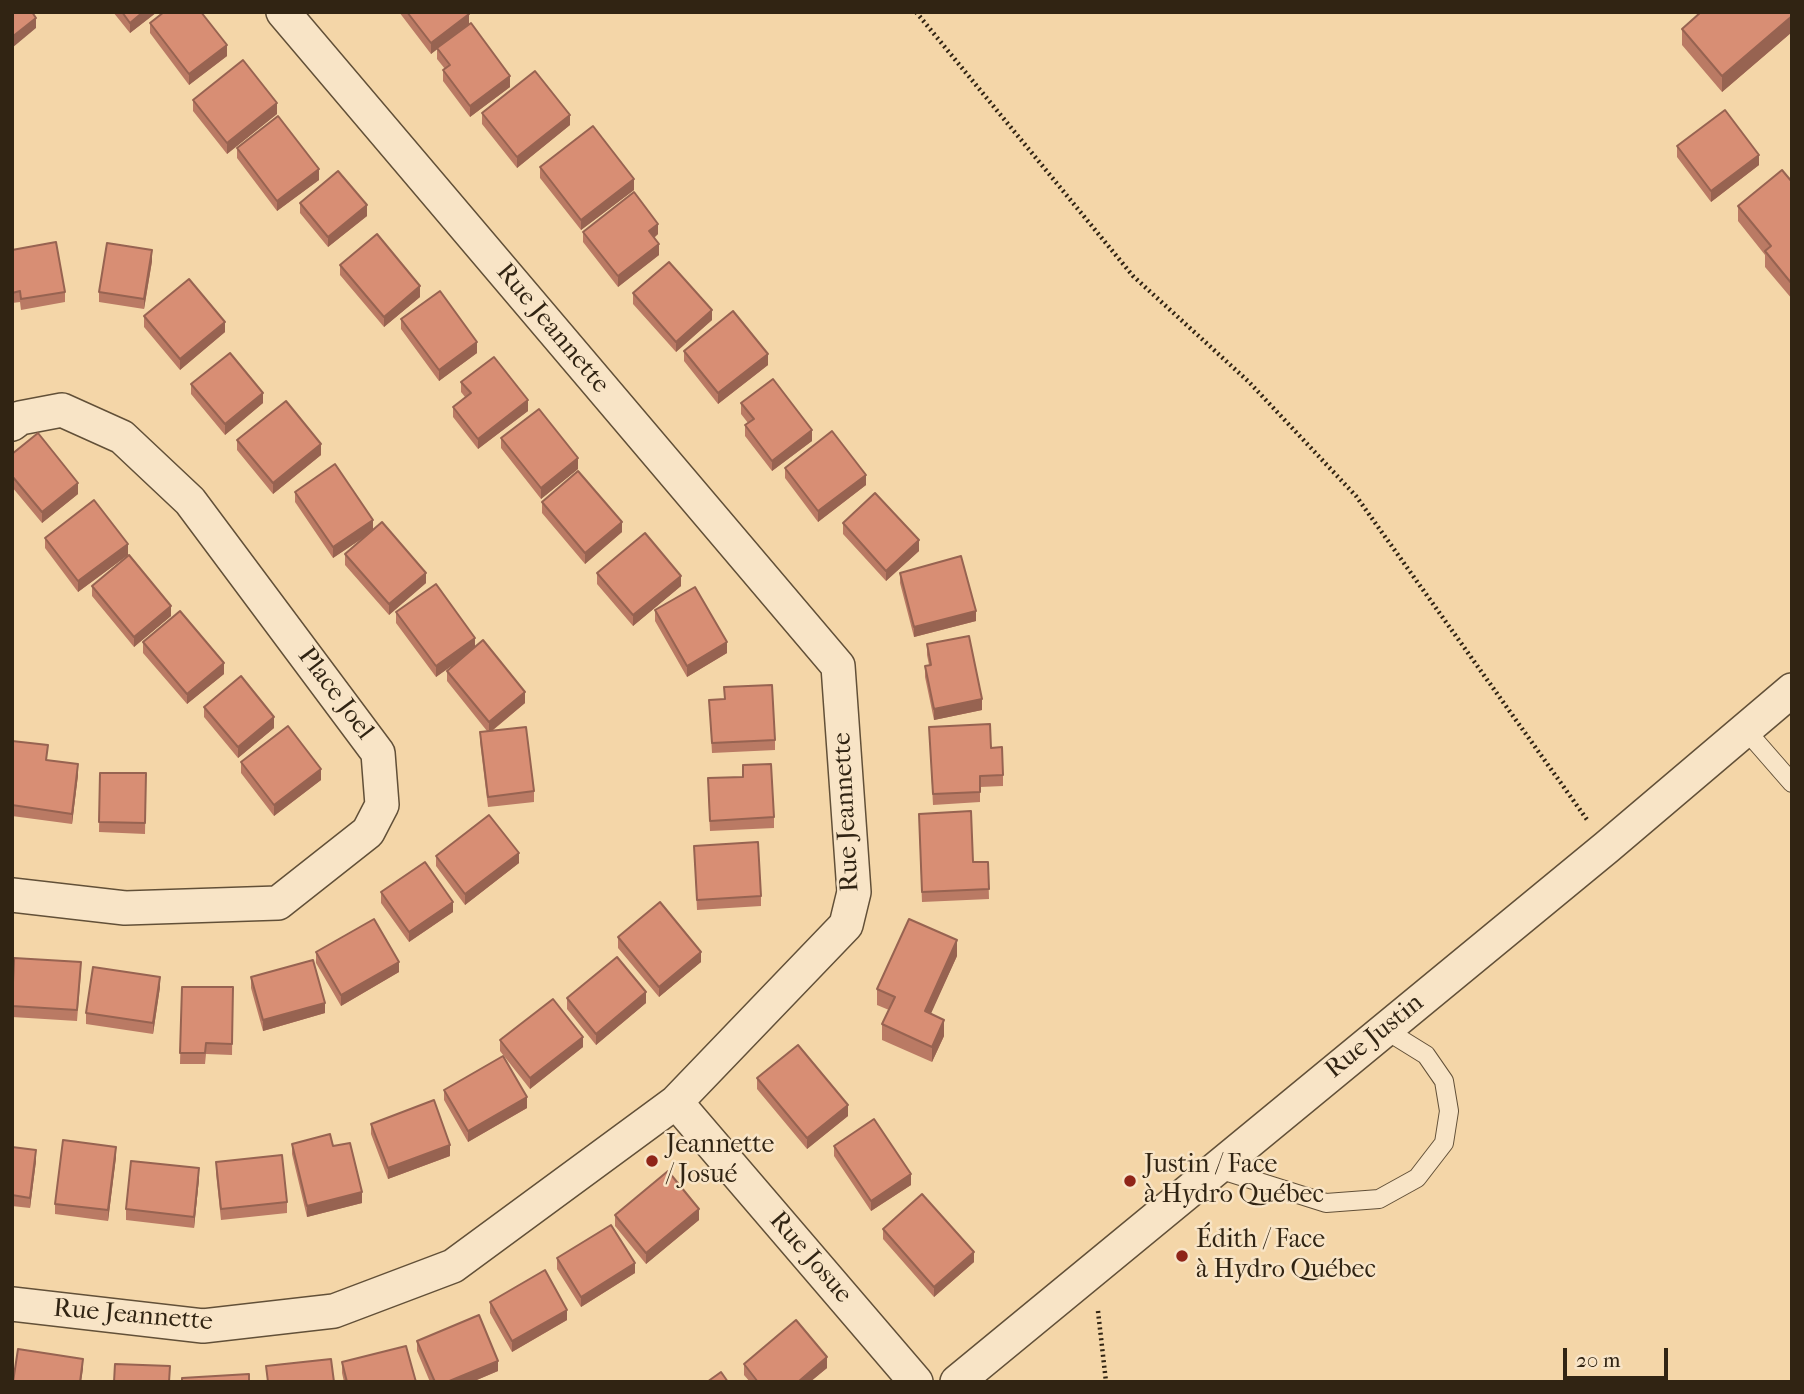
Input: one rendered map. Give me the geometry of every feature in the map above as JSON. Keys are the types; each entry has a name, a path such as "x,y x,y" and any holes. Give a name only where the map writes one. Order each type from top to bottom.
{"street":[{"name":"Rue Jeannette","path":"12,1304 203,1326 334,1311 453,1266 676,1102 846,925 854,892 838,666 283,12"},
{"name":"Place Joel","path":"12,424 20,418 62,410 122,437 190,501 378,752 382,805 368,832 278,903 125,908 12,895"},
{"name":"Rue Justin","path":"957,1382 1607,847 1792,690"},
{"name":"Rue Josue","path":"676,1102 916,1382"}],"lane":[{"path":"1744,728 1792,783"},
{"path":"1214,1168 1326,1203 1379,1199 1417,1178 1444,1143 1449,1111 1444,1081 1426,1055 1384,1029"}],"path":[{"path":"916,12 1133,276 1249,382 1356,496 1607,847"},
{"path":"1093,1269 1106,1382"}],"building":[{"path":"12,12 32,12 36,18 12,37"},
{"path":"122,12 143,12 130,23"},
{"path":"164,12 201,12 227,45 189,74 150,23"},
{"path":"407,12 468,12 469,14 431,43"},
{"path":"1701,12 1792,12 1792,16 1722,76 1682,29"},
{"path":"471,23 510,76 470,106 443,70 450,65 437,48"},
{"path":"243,60 277,103 227,143 193,100"},
{"path":"535,71 570,115 517,157 482,113"},
{"path":"1725,110 1759,155 1711,191 1677,146"},
{"path":"278,116 319,169 277,201 237,148"},
{"path":"593,126 634,179 581,220 540,167"},
{"path":"1782,170 1792,182 1792,284 1765,251 1771,246 1738,206"},
{"path":"338,171 367,205 328,237 300,203"},
{"path":"634,192 658,224 649,231 659,244 618,276 583,232"},
{"path":"377,234 420,286 384,317 340,265"},
{"path":"56,242 65,292 21,299 20,291 12,293 12,250"},
{"path":"107,243 152,250 144,299 99,292"},
{"path":"669,262 712,310 676,342 633,293"},
{"path":"189,279 225,322 180,359 144,316"},
{"path":"440,291 477,342 439,370 401,319"},
{"path":"733,311 768,354 718,393 684,351"},
{"path":"230,353 263,393 225,424 191,384"},
{"path":"494,357 528,400 478,439 453,407 471,393 461,382"},
{"path":"773,379 812,430 772,461 745,425 754,419 741,403"},
{"path":"286,401 321,444 273,483 237,440"},
{"path":"539,409 578,458 541,488 501,438"},
{"path":"832,431 866,475 818,511 785,468"},
{"path":"38,433 78,483 42,512 12,476 12,454"},
{"path":"335,464 373,520 333,547 295,492"},
{"path":"578,471 622,522 585,553 542,502"},
{"path":"875,493 919,540 886,571 843,523"},
{"path":"94,500 128,544 78,581 45,538"},
{"path":"382,522 426,573 389,604 345,554"},
{"path":"645,533 681,576 633,615 597,573"},
{"path":"129,555 171,606 134,637 92,586"},
{"path":"961,556 976,611 914,627 900,573"},
{"path":"436,584 475,638 436,666 396,612"},
{"path":"695,587 727,642 687,666 655,610"},
{"path":"180,611 224,663 187,694 143,642"},
{"path":"969,636 982,699 934,709 925,666 931,665 927,644"},
{"path":"483,640 525,692 489,722 447,671"},
{"path":"241,676 274,717 238,747 204,707"},
{"path":"772,685 775,740 712,743 709,700 725,699 724,687"},
{"path":"990,724 991,748 1002,747 1003,775 980,776 980,792 933,794 929,727"},
{"path":"288,726 321,769 274,805 241,762"},
{"path":"526,727 534,791 488,797 480,732"},
{"path":"12,741 48,745 46,760 78,764 72,814 12,805"},
{"path":"771,764 774,817 710,821 708,778 743,777 743,765"},
{"path":"100,773 146,773 145,823 99,822"},
{"path":"971,811 973,862 988,862 989,889 922,892 919,814"},
{"path":"489,815 519,853 465,894 436,856"},
{"path":"758,842 761,896 697,900 694,846"},
{"path":"425,862 453,902 409,932 381,892"},
{"path":"660,902 701,952 659,987 618,937"},
{"path":"374,919 399,962 341,995 316,952"},
{"path":"909,919 957,940 925,1011 944,1020 932,1047 882,1024 895,997 877,989"},
{"path":"617,957 646,992 596,1034 567,998"},
{"path":"14,958 81,962 77,1010 12,1006"},
{"path":"313,960 325,1003 263,1020 251,977"},
{"path":"93,967 160,977 153,1023 86,1013"},
{"path":"182,987 233,987 232,1044 206,1043 205,1053 180,1053"},
{"path":"553,999 583,1037 530,1078 500,1040"},
{"path":"798,1045 848,1105 807,1138 757,1078"},
{"path":"503,1056 527,1097 468,1131 444,1090"},
{"path":"434,1100 450,1145 388,1168 371,1124"},
{"path":"874,1119 911,1174 871,1201 834,1146"},
{"path":"330,1134 333,1146 350,1143 362,1192 307,1206 292,1144"},
{"path":"63,1140 116,1147 108,1210 55,1204"},
{"path":"12,1147 36,1150 30,1198 12,1195"},
{"path":"282,1155 287,1202 221,1209 216,1162"},
{"path":"131,1161 199,1168 194,1217 126,1209"},
{"path":"668,1171 699,1209 646,1253 615,1215"},
{"path":"922,1194 974,1252 934,1287 883,1229"},
{"path":"611,1225 635,1263 581,1297 557,1258"},
{"path":"545,1270 567,1310 512,1341 490,1302"},
{"path":"479,1315 498,1361 447,1382 435,1382 417,1341"},
{"path":"796,1320 827,1357 798,1382 758,1382 744,1364"},
{"path":"406,1346 416,1382 347,1382 342,1362"},
{"path":"18,1349 83,1359 80,1382 13,1382"},
{"path":"331,1359 334,1382 268,1382 266,1366"},
{"path":"115,1364 170,1366 169,1382 114,1382"},
{"path":"721,1372 728,1382 707,1382"},
{"path":"249,1374 249,1382 182,1382 182,1378"}],"place":[{"name":"Jeannette / Josué","path":"652,1161"},
{"name":"Justin / Face à Hydro Québec","path":"1130,1181"},
{"name":"Édith / Face à Hydro Québec","path":"1182,1256"}]}
